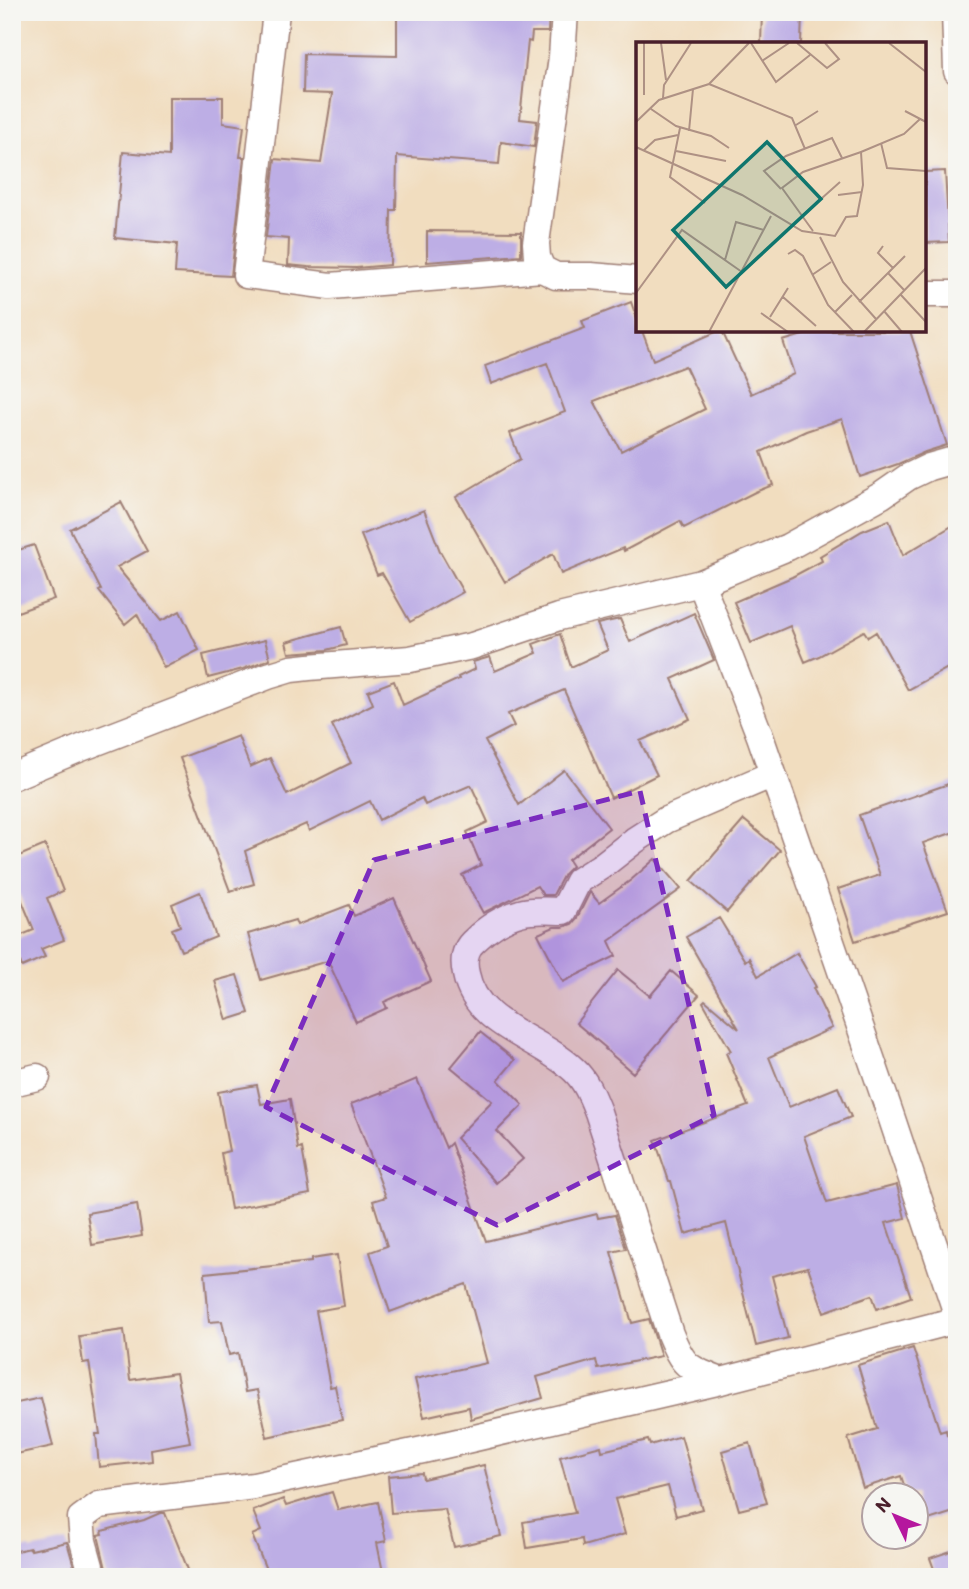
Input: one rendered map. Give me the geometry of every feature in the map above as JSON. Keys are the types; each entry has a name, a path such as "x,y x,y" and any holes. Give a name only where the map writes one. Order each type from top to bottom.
{"street":[{"path":"276,12 246,275 330,286 542,269 556,276 636,280"},
{"path":"542,269 537,257 536,243 562,57 565,12"},
{"path":"955,12 957,71"},
{"path":"927,294 957,294"},
{"path":"12,777 105,738 279,673 309,667 410,659 472,646 559,617 701,583 788,547 883,495 908,477 957,458"},
{"path":"701,583 773,774 957,1314"},
{"path":"720,1381 688,1367 679,1356 598,1112 586,1085 577,1072 564,1062 486,1012 474,998 463,961 470,945 487,929 521,912 563,911 578,881 666,820 773,774"},
{"path":"93,1577 82,1541 81,1518 99,1505 254,1486 450,1444 720,1381 957,1320"}],"highlighted area":[{"path":"640,791 714,1115 497,1225 266,1107 374,860"}],"building":[{"path":"397,12 549,12 548,32 532,32 531,42 528,41 520,119 537,121 534,147 501,142 499,164 397,156 396,210 391,210 390,265 356,268 288,265 289,239 266,237 275,159 321,163 332,94 303,93 304,54 397,56"},
{"path":"762,12 802,12 801,42 761,42"},
{"path":"169,97 223,97 223,123 244,126 240,157 244,157 231,276 175,273 177,244 115,238 123,152 169,156"},
{"path":"945,171 949,242 927,243 927,172"},
{"path":"427,231 521,232 521,255 427,262"},
{"path":"631,302 636,316 636,332 642,332 653,360 716,332 722,332 751,394 794,374 783,341 813,332 910,332 947,445 860,477 842,419 806,431 761,452 773,485 684,528 680,521 624,551 623,548 561,574 553,554 505,582 456,497 520,459 510,433 565,412 547,363 491,384 485,366 585,328 582,321","holes":["685,366 705,409 621,451 594,401"]},
{"path":"121,502 147,551 117,567 161,621 180,611 199,650 164,668 137,614 125,624 99,591 101,590 70,529"},
{"path":"424,510 440,551 463,592 410,622 382,573 377,575 361,535"},
{"path":"889,520 903,555 957,523 957,663 908,690 876,632 868,637 864,631 805,662 790,626 751,643 734,602 792,577 822,561 820,556 862,531"},
{"path":"34,545 54,599 12,614 12,552"},
{"path":"694,613 714,660 672,679 690,719 640,741 657,775 611,798 564,690 508,714 514,726 485,741 519,805 564,770 609,828 568,860 572,866 564,874 553,895 543,895 537,886 483,913 462,875 481,865 467,832 488,822 471,785 425,805 422,798 379,820 370,801 309,831 306,824 245,851 254,884 230,891 180,758 238,736 250,767 270,758 287,795 351,763 332,725 373,704 368,691 394,681 403,705 459,679 458,677 475,669 473,662 490,657 495,671 537,653 533,644 560,634 571,667 608,650 597,624 620,619 630,642"},
{"path":"341,627 346,645 327,650 289,653 286,642"},
{"path":"265,640 270,659 208,678 203,655"},
{"path":"957,781 957,831 923,843 948,911 855,941 838,889 880,875 859,815"},
{"path":"744,820 780,850 727,912 691,881"},
{"path":"45,845 63,891 47,898 64,940 41,949 45,957 22,967 12,939 34,930 12,877 12,859"},
{"path":"655,859 681,889 609,941 616,956 563,982 538,934 554,927 572,924 590,892 599,903"},
{"path":"200,892 216,937 181,951 172,929 180,926 172,904"},
{"path":"394,898 431,981 384,1002 387,1008 356,1022 328,961 261,980 248,934 295,920 297,925 349,905 354,916"},
{"path":"719,918 745,961 749,958 758,976 797,953 816,987 813,988 832,1028 769,1057 789,1107 838,1087 851,1117 804,1136 827,1203 897,1185 905,1218 886,1223 911,1297 877,1309 872,1295 824,1312 808,1267 772,1276 788,1338 756,1346 726,1223 685,1234 671,1181 655,1140 748,1106 726,1053 731,1051 703,1002 705,1000 739,1029 686,937"},
{"path":"618,970 650,996 671,971 699,995 633,1073 576,1023"},
{"path":"237,975 249,1013 227,1020 215,981"},
{"path":"480,1032 515,1060 498,1080 523,1105 497,1131 523,1159 496,1183 456,1138 492,1101 451,1067"},
{"path":"417,1079 446,1148 451,1143 486,1241 597,1214 598,1218 615,1215 626,1249 611,1252 632,1323 649,1319 661,1356 598,1369 596,1360 537,1377 543,1398 471,1419 469,1407 424,1417 415,1379 487,1363 466,1284 390,1312 370,1252 387,1246 373,1201 386,1197 351,1104"},
{"path":"257,1085 261,1104 290,1099 298,1149 302,1148 310,1194 231,1209 221,1153 229,1151 218,1092"},
{"path":"137,1204 142,1236 92,1245 87,1213"},
{"path":"337,1255 344,1306 316,1311 330,1387 335,1386 342,1420 267,1437 257,1390 245,1392 238,1353 229,1355 222,1321 209,1322 205,1273 311,1262 311,1259"},
{"path":"124,1330 130,1380 176,1373 190,1442 151,1449 152,1461 99,1467 96,1434 100,1434 89,1362 83,1363 79,1336"},
{"path":"913,1348 940,1432 946,1430 947,1435 957,1431 957,1511 930,1520 930,1480 902,1480 901,1476 888,1480 861,1480 848,1438 877,1429 858,1365"},
{"path":"41,1398 53,1446 12,1455 12,1404"},
{"path":"681,1436 702,1509 676,1516 668,1486 615,1499 625,1534 583,1546 582,1539 527,1548 523,1522 575,1513 560,1457 601,1446 602,1451 648,1440 650,1445"},
{"path":"750,1443 767,1503 739,1510 722,1451"},
{"path":"484,1465 501,1536 454,1547 445,1509 391,1513 388,1476 422,1473 423,1479"},
{"path":"332,1492 338,1510 378,1502 386,1541 377,1543 384,1577 269,1577 252,1535 261,1531 253,1511 283,1499 286,1506"},
{"path":"165,1513 191,1577 108,1577 98,1535 103,1534 102,1531"},
{"path":"67,1542 77,1577 12,1577 12,1552"},
{"path":"957,1549 957,1577 937,1577 930,1558"}]}
